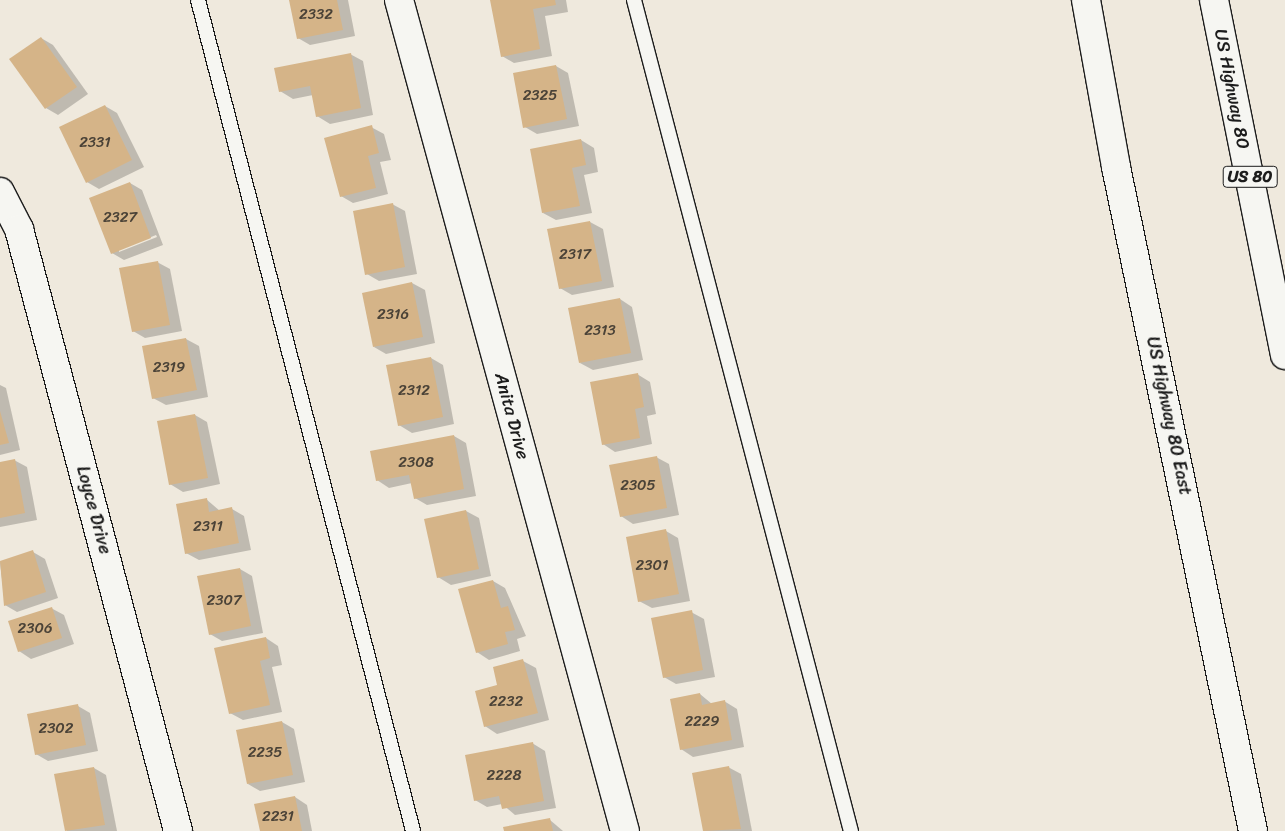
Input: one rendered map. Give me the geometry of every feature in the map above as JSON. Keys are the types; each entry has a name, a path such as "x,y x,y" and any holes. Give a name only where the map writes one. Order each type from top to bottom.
{"main road":[{"name":"Anita Drive","path":"399,0 625,831"},
{"name":"US Highway 80 East","path":"1086,0 1116,167 1254,831"},
{"name":"US Highway 80","path":"1214,0 1285,355"},
{"name":"Loyce Drive","path":"0,192 19,229 178,831"}],"lane":[{"path":"198,0 414,831"},
{"path":"634,0 852,831"}],"building":[{"path":"289,0 337,0 343,30 297,39"},
{"path":"490,0 555,0 556,5 533,9 540,49 501,57"},
{"path":"41,37 77,87 45,109 9,59"},
{"path":"351,53 361,108 316,117 310,86 279,92 274,68"},
{"path":"556,65 567,119 523,128 513,73"},
{"path":"105,105 132,160 86,183 59,127"},
{"path":"372,125 379,153 368,156 376,188 340,197 324,138"},
{"path":"581,139 586,165 572,168 580,206 542,213 530,149"},
{"path":"130,182 151,238 111,254 89,198"},
{"path":"393,203 405,267 365,275 353,211"},
{"path":"590,221 602,281 559,289 547,229"},
{"path":"158,261 170,325 132,332 119,268"},
{"path":"412,282 423,337 373,347 362,293"},
{"path":"620,298 631,353 579,363 568,308"},
{"path":"186,338 197,390 152,399 142,346"},
{"path":"431,357 443,417 398,426 386,365"},
{"path":"638,373 644,407 635,409 640,438 602,445 590,382"},
{"path":"0,411 9,443 0,445"},
{"path":"195,414 208,478 169,485 157,421"},
{"path":"454,435 464,489 414,499 409,475 376,481 370,451"},
{"path":"657,456 667,508 620,517 609,465"},
{"path":"15,459 25,513 0,518 0,462"},
{"path":"207,498 209,512 232,507 239,543 185,554 176,504"},
{"path":"466,510 479,569 437,578 424,519"},
{"path":"666,529 679,594 638,602 626,537"},
{"path":"33,550 46,592 4,606 0,561"},
{"path":"240,568 251,626 209,635 197,576"},
{"path":"493,580 501,608 508,606 515,630 505,632 508,644 476,653 458,589"},
{"path":"52,607 62,638 18,652 8,621"},
{"path":"692,610 703,670 663,678 651,618"},
{"path":"266,637 270,658 260,661 270,705 229,714 214,648"},
{"path":"523,659 538,713 484,727 475,691 497,685 493,667"},
{"path":"700,693 702,705 725,700 732,740 680,750 670,699"},
{"path":"78,704 86,745 35,755 27,714"},
{"path":"282,721 293,775 247,784 236,730"},
{"path":"533,742 544,801 502,809 499,796 474,801 465,755"},
{"path":"729,766 741,829 703,831 692,773"},
{"path":"94,767 105,825 65,831 54,774"},
{"path":"295,796 302,831 260,831 254,804"},
{"path":"550,818 553,831 504,831 503,827"}]}
